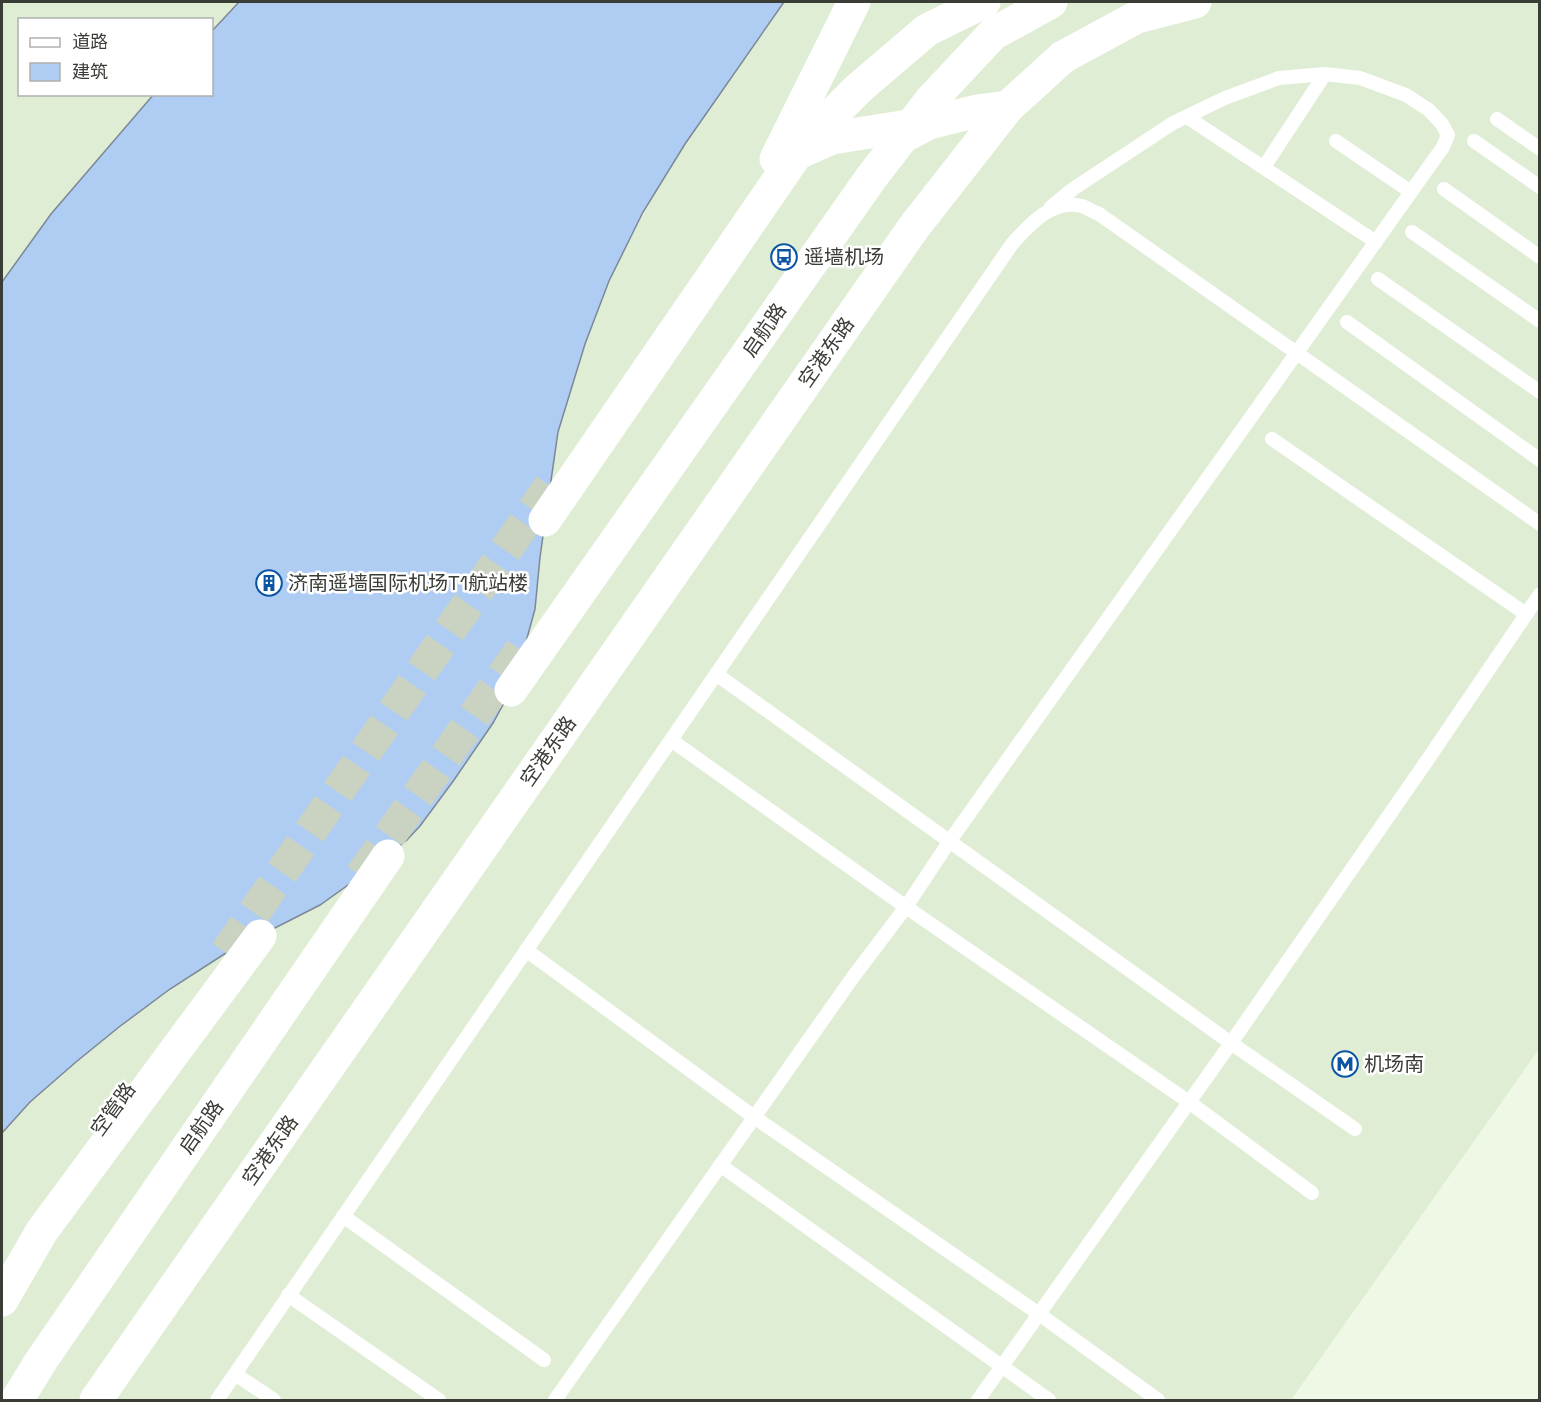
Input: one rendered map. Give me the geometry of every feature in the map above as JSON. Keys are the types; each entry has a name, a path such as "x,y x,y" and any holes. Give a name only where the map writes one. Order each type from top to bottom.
{"main road":[{"path":"550,486 775,162 854,2"},
{"path":"545,520 804,143 859,88 927,30 984,2"},
{"name":"启航路","path":"511,690 871,178 931,100 993,34 1051,2"},
{"name":"空港东路","path":"96,1401 914,227 1008,106 1063,57 1137,17 1195,2"},
{"path":"775,162 832,138 929,123 1008,106"},
{"path":"525,643 796,259 876,153 929,123"},
{"name":"启航路","path":"17,1401 47,1351 388,856"},
{"path":"38,1401 38,1392 59,1303 361,876"},
{"path":"2,1300 42,1231 260,936"},
{"name":"空管路","path":"2,1265 20,1236 226,954"}],"lane":[{"path":"1264,167 1325,74"},
{"path":"217,1401 1012,244 1030,224 1073,189 1173,123 1225,98 1279,78 1325,74 1360,78 1406,95 1429,110 1442,124 1448,135 1443,147 949,842 906,907 853,977 555,1401"},
{"path":"1188,117 1376,242"},
{"path":"1497,119 1539,149"},
{"path":"1336,141 1411,192"},
{"path":"1474,141 1539,187"},
{"path":"1444,189 1539,257"},
{"path":"1030,224 1050,210 1065,205 1081,206 1099,214 1539,524"},
{"path":"1412,232 1539,321"},
{"path":"1378,279 1539,392"},
{"path":"1347,322 1539,460"},
{"path":"1272,439 1526,614"},
{"path":"978,1401 1231,1043 1539,594"},
{"path":"716,674 1231,1043 1355,1129"},
{"path":"670,740 906,907 1189,1102 1312,1193"},
{"path":"526,951 754,1117 1039,1314 1158,1401"},
{"path":"720,1165 1049,1401"},
{"path":"343,1216 544,1360"},
{"path":"288,1295 439,1401"},
{"path":"235,1374 274,1401"}],"shaded area":[{"path":"2,2 1539,2 1539,1049 1291,1400 2,1400"}],"building":[{"name":"济南遥墙国际机场T1航站楼","path":"239,2 784,2 685,144 643,212 609,281 585,344 558,432 535,609 521,660 511,690 493,723 454,780 407,840 369,870 320,905 226,953 170,989 76,1062 30,1102 2,1133 2,282 51,214 152,96 213,96 213,30"}],"tunnel":[{"path":"226,953 550,486"},
{"path":"361,876 521,650"}],"place":[{"name":"遥墙机场","path":"784,257"},
{"name":"济南遥墙国际机场T1航站楼","path":"269,583"},
{"name":"机场南","path":"1345,1064"}]}
